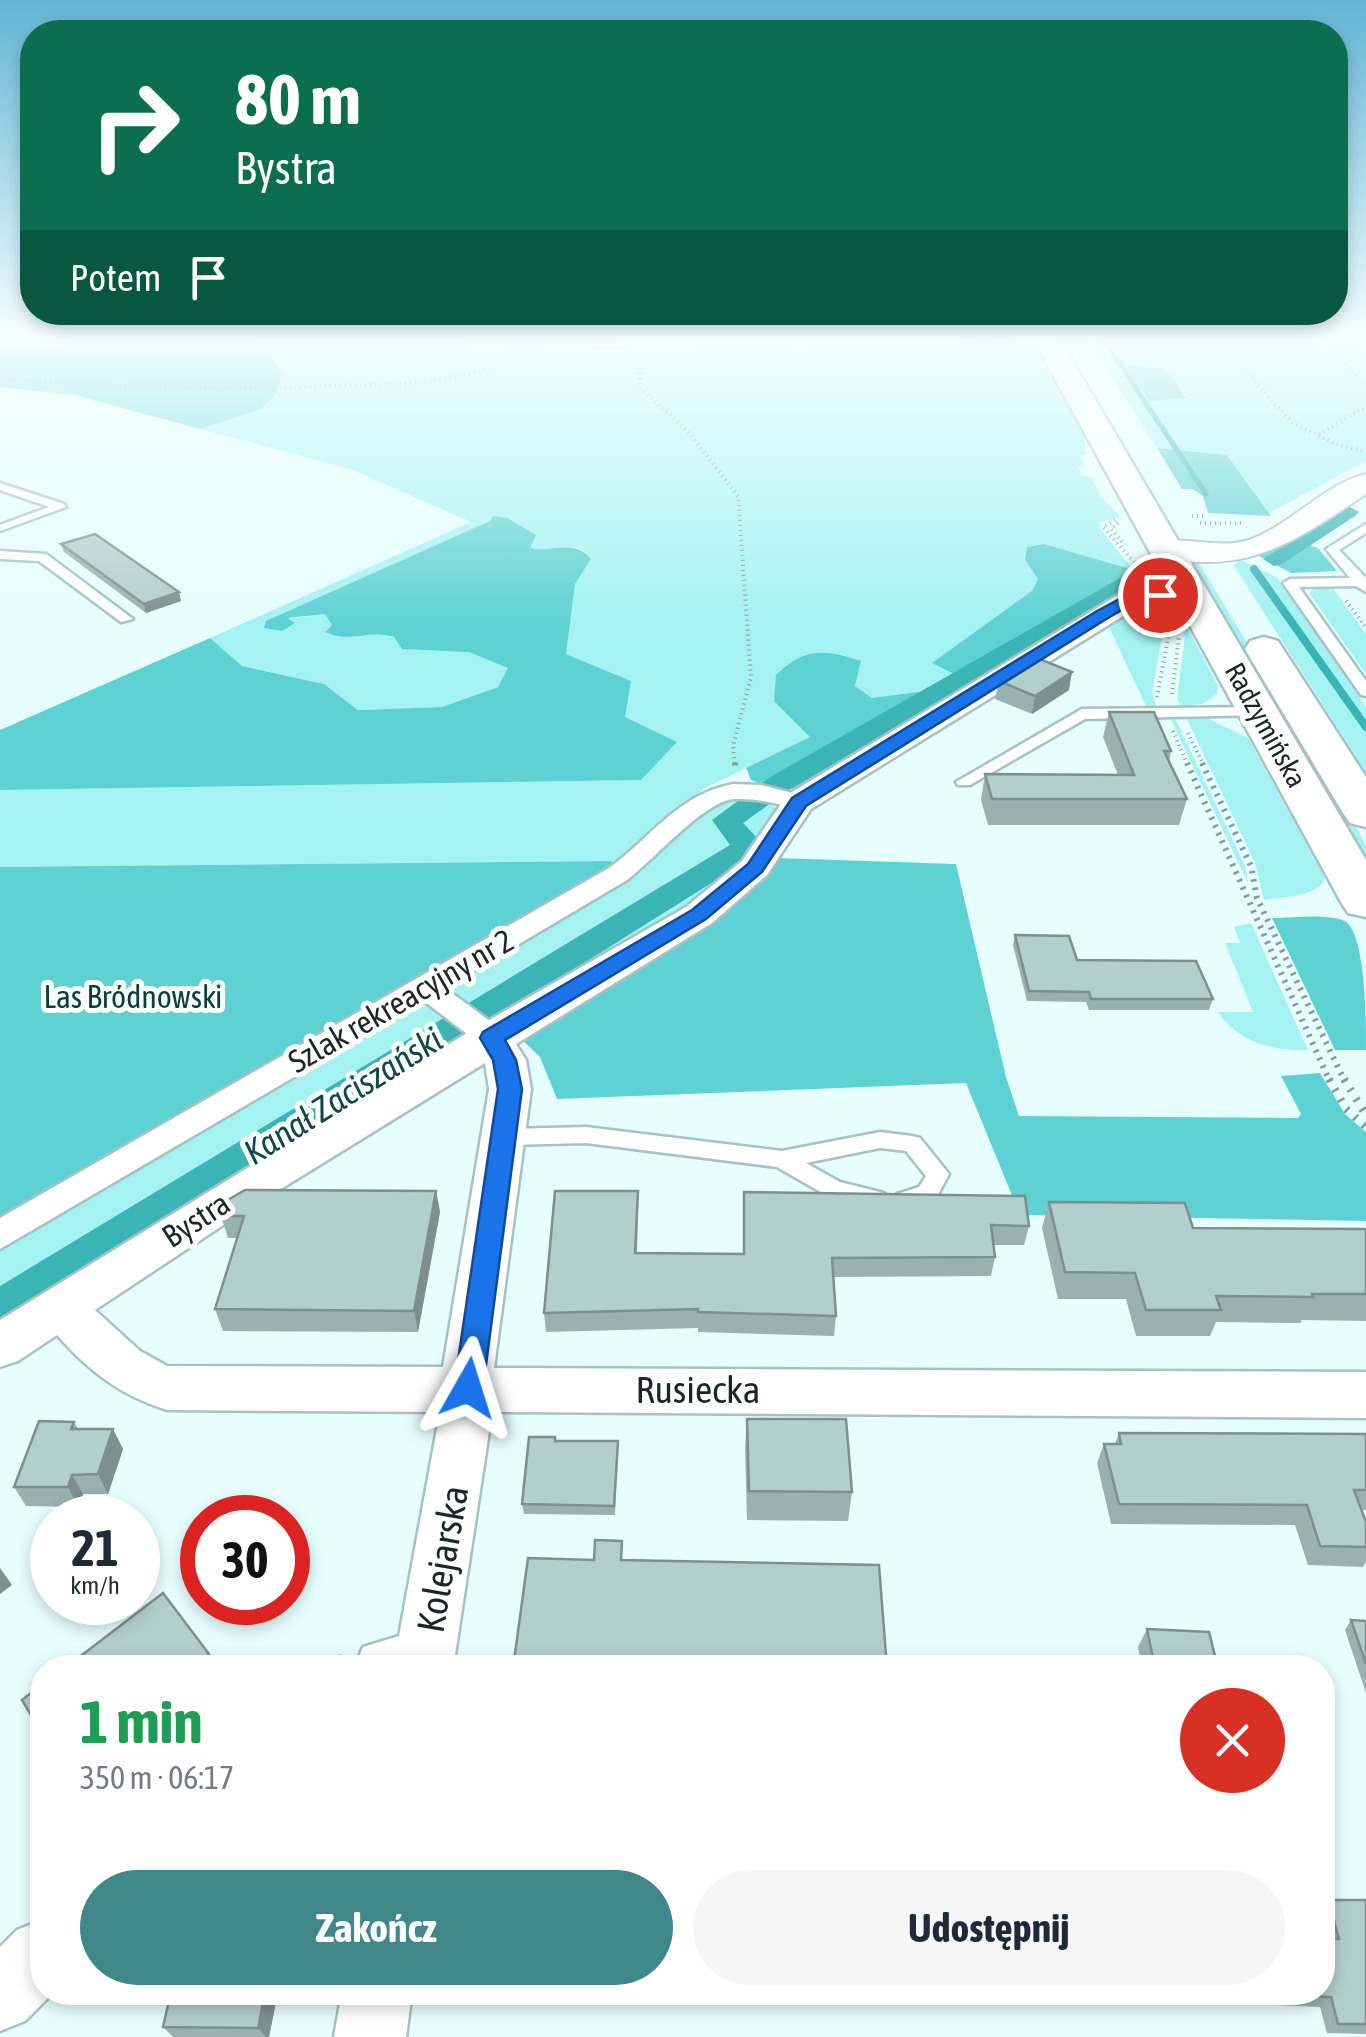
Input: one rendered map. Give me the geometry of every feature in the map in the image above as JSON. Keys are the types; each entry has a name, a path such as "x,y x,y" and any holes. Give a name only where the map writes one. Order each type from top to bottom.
{"main road":[{"name":"Radzymińska","path":"1113,435 1185,553 1366,813"},
{"name":"Radzymińska","path":"1185,553 1259,712 1366,902"}],"street":[{"name":"Bystra","path":"0,1346 485,1033 699,914 755,868 768,794 1129,600 1185,553 1260,549 1360,491"},
{"name":"Szlak rekreacyjny nr 2","path":"0,1234 632,866 662,842 703,798 768,794"},
{"path":"425,987 485,1033"},
{"name":"Kolejarska","path":"399,1655 464,1438 510,1089 505,1060 485,1033"},
{"name":"Rusiecka","path":"61,1308 126,1372 144,1383 166,1388 1366,1394"},
{"path":"0,1996 30,1967"},
{"path":"370,2037 375,2005"}],"lane":[{"path":"0,486 60,506 1,528"},
{"path":"1,528 126,619"},
{"path":"1364,585 1332,549 1365,530"},
{"path":"0,555 42,557"},
{"path":"1364,585 1290,583 1366,692"},
{"path":"964,782 1082,714 1259,712"},
{"path":"504,1137 586,1135 782,1159 852,1144 896,1140 912,1144 938,1174 933,1190 922,1198 874,1199 834,1189 782,1159"}],"path":[{"path":"691,435 738,496 751,677 738,722 732,765 768,794"},
{"path":"1318,435 1366,452"},
{"path":"1126,520 1109,521 1103,526 1185,553"},
{"path":"1185,553 1156,693 1172,713 1251,866 1256,898 1317,1028 1366,1115"},
{"path":"1185,553 1172,713 1320,1062 1346,1109 1366,1127"}],"shaded area":[{"path":"223,435 1083,435 1086,455 1080,456 1085,466 1078,466 1082,476 1091,477 1101,497 1121,517 1101,522 1099,528 1134,570 1044,544 1025,560 1038,579 1032,592 933,663 959,676 932,690 872,698 855,686 861,662 811,737 705,788 681,808 639,868 672,841 711,798 755,797 722,821 724,828 740,841 739,849 0,1303 0,1226 610,861 0,867 0,790 641,780 676,742 624,717 631,681 566,654 575,584 591,559 578,549 530,548 493,516 490,521 286,619 325,614 333,625 325,631 375,632 394,637 402,649 469,651 509,668 498,687 442,707 358,710 324,684 242,666 210,638 471,522 350,469"},
{"path":"1149,435 1366,435 1366,461 1269,513 1227,455 1157,448"},
{"path":"1239,559 1278,578 1366,707 1366,772 1234,566"},
{"path":"1193,560 1198,561 1353,820 1366,846 1366,868 1191,569"},
{"path":"1332,587 1366,634 1366,674 1309,593"},
{"path":"1149,599 1164,627 1152,692 1156,706 1146,706 1105,619"},
{"path":"1169,602 1176,605 1218,686 1217,694 1203,704 1181,706 1177,698 1185,636"},
{"path":"1187,719 1209,719 1248,738 1325,878 1321,885 1299,895 1264,900 1255,863"},
{"path":"1171,720 1176,720 1246,868 1248,883"},
{"path":"761,799 780,810 747,860 710,891 599,956 493,1027 480,1017 746,853 750,842 731,821"},
{"path":"1251,923 1308,1050 1282,1049 1246,1038 1218,1012 1253,1012 1225,943 1240,943 1234,927"},
{"path":"463,1027 476,1037 0,1331 0,1313"}],"green space":[{"path":"1157,448 1227,455 1271,516 1208,513 1203,496 1192,489 1182,489"},
{"path":"493,516 507,518 536,535 530,548 578,549 591,559 575,584 566,654 631,681 625,717 677,742 641,780 0,790 0,730 210,638 242,666 324,684 358,710 442,707 498,687 508,668 469,652 402,649 394,637 384,635 335,635 325,632 332,625 325,614 288,618 295,623 282,631 264,628 266,621 490,521"},
{"path":"1289,538 1318,548 1337,571 1291,573 1257,555"},
{"path":"1044,544 1134,570 1143,590 1119,598 803,788 777,790 751,780 746,768 810,737 774,701 776,675 786,666 806,655 836,654 861,661 855,686 872,698 932,690 958,676 932,663 1032,591 1038,579 1025,560 1027,547"},
{"path":"776,858 956,864 1006,1077 1019,1116 1298,1118 1301,1114 1281,1076 1320,1073 1345,1114 1366,1132 1366,1221 1020,1215 966,1083 557,1099 540,1057 516,1034 715,922"},
{"name":"Las Bródnowski","path":"610,861 621,867 0,1226 0,867"},
{"path":"1329,917 1345,921 1352,929 1361,960 1366,1050 1335,1050 1272,918"}],"building":[{"path":"95,534 179,592 144,604 61,544"},
{"path":"1037,658 1072,672 1035,696 999,681"},
{"path":"1109,712 1154,712 1171,751 1164,751 1187,799 992,799 985,774 1134,775"},
{"path":"1015,935 1069,936 1077,960 1196,961 1213,999 1091,999 1089,992 1029,991"},
{"path":"245,1190 436,1191 414,1311 215,1309 244,1216 221,1216 226,1201"},
{"path":"555,1191 638,1191 635,1253 744,1254 744,1192 1025,1196 1029,1226 991,1225 995,1257 832,1258 836,1316 698,1309 544,1313"},
{"path":"1049,1202 1185,1203 1193,1228 1366,1229 1366,1294 1216,1296 1221,1310 1146,1310 1135,1273 1065,1272"},
{"path":"747,1419 846,1419 852,1492 749,1491"},
{"path":"39,1421 74,1422 71,1429 113,1429 98,1474 72,1475 68,1487 14,1487"},
{"path":"1119,1433 1366,1434 1366,1490 1354,1490 1366,1522 1366,1547 1320,1546 1307,1505 1119,1504 1104,1444 1121,1444"},
{"path":"529,1437 618,1441 614,1506 522,1504"},
{"path":"595,1540 622,1541 621,1560 879,1565 886,1655 515,1655 528,1558 594,1560"},
{"path":"163,1593 180,1616 180,1625 187,1625 208,1655 82,1655 121,1625 160,1625"},
{"path":"1351,1620 1366,1621 1366,1664"},
{"path":"1147,1629 1209,1632 1215,1655 1152,1655"},
{"path":"30,1694 30,1714 22,1700"},
{"path":"1335,1900 1366,1900 1366,2024 1338,2024 1333,2005 1335,1939 1339,1939"},
{"path":"168,2005 262,2005 258,2028 163,2027"}],"waterway":[{"path":"1167,435 1206,494"},
{"name":"Kanał Zaciszański","path":"1274,559 1348,512"},
{"path":"1254,569 1366,727"},
{"name":"Kanał Zaciszański","path":"0,1308 745,849 745,841 729,827 727,820 782,782 1135,579 1158,572"}],"route":[{"path":"468,1388 510,1089 505,1060 492,1038 699,914 755,868 799,802 1103,614 1132,598 1160,595"}]}
